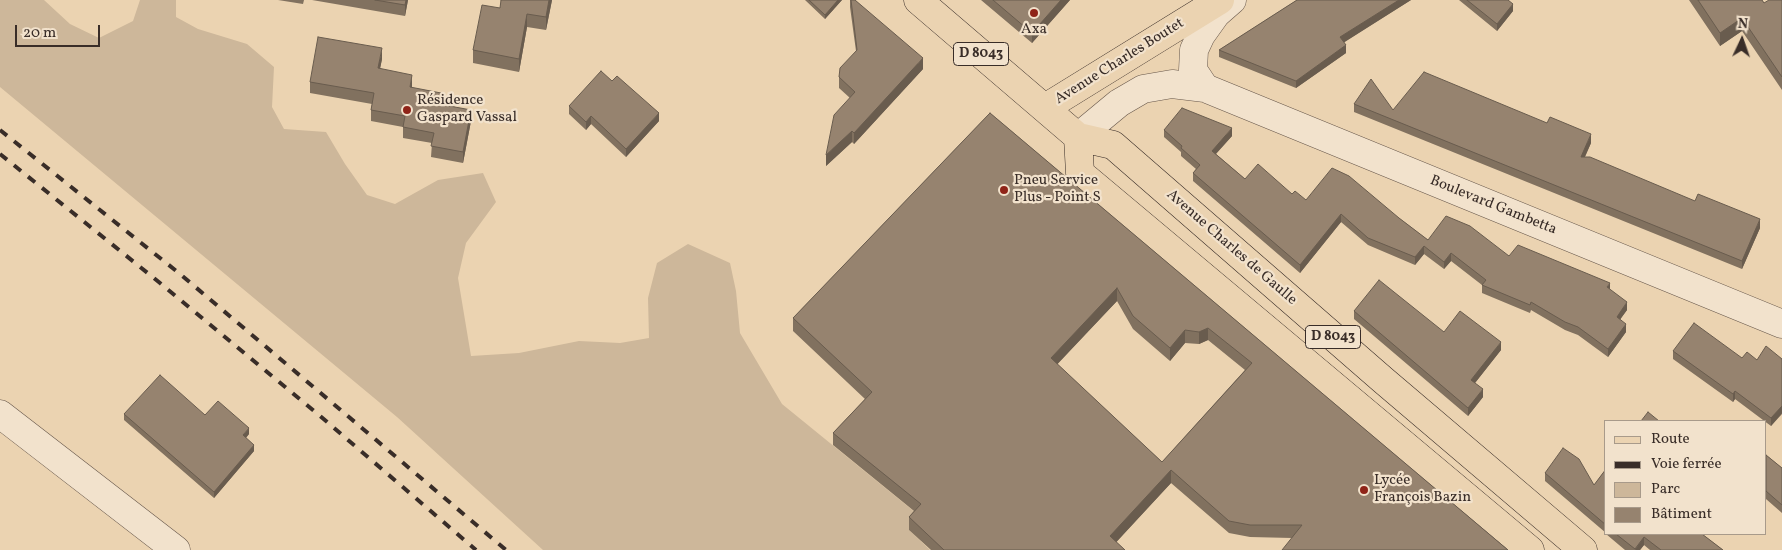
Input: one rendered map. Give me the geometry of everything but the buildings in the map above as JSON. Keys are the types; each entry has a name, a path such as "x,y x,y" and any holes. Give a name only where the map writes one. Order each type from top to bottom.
{"main road":[{"name":"D 8043","path":"918,0 1078,138 1080,173 1530,550"},
{"name":"Avenue Charles Boutet","path":"1045,108 1220,0"},
{"name":"Avenue Charles de Gaulle","path":"1078,138 1113,144 1383,380 1583,550"},
{"path":"1360,407 1383,380"}],"street":[{"path":"1205,88 1193,70 1194,50 1201,35 1216,14 1232,0"},
{"name":"Boulevard Gambetta","path":"1078,138 1119,103 1143,89 1172,84 1205,88 1782,324"},
{"path":"0,414 176,550"}],"green space":[{"path":"0,0 44,0 70,24 99,38 133,21 140,0 176,0 176,17 198,29 247,44 274,67 272,107 284,129 326,132 345,164 367,195 395,204 438,180 483,173 496,202 466,243 458,278 471,356 519,353 579,341 620,343 649,338 648,298 657,263 688,244 730,263 736,291 740,333 782,404 916,513 909,530 930,550 543,550 397,417 0,87"}],"railway":[{"path":"0,130 180,274 506,550"},
{"path":"0,154 319,415 476,550"}],"place":[{"name":"Axa","path":"1034,13"},
{"name":"Résidence Gaspard Vassal","path":"407,110"},
{"name":"Pneu Service Plus - Point S","path":"1004,190"},
{"name":"Lycée François Bazin","path":"1364,490"}]}
